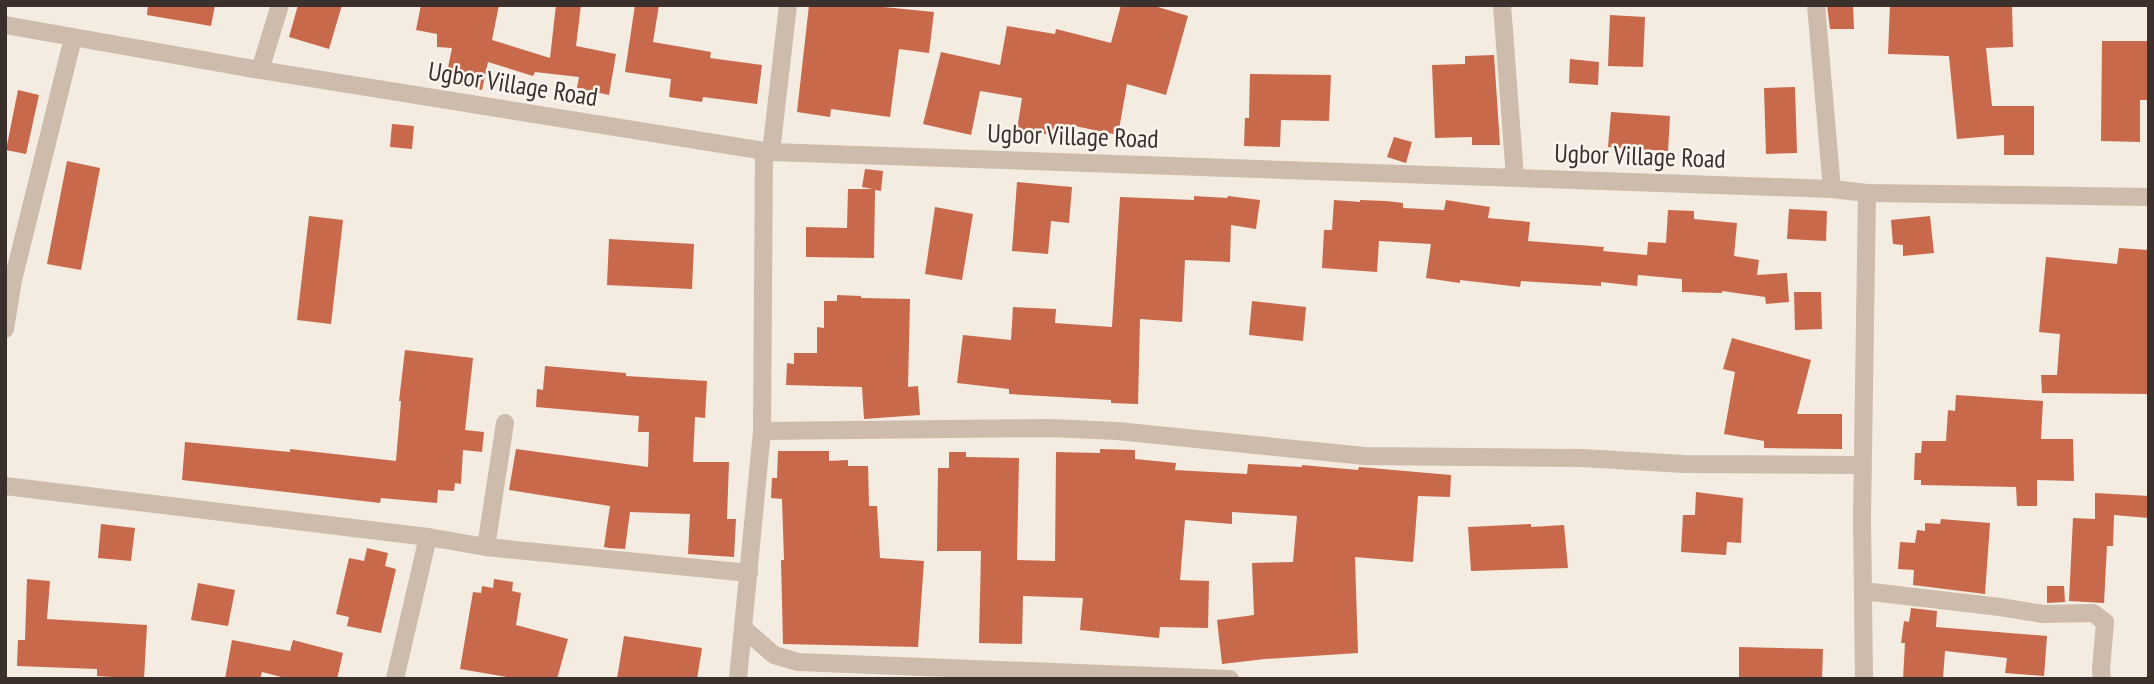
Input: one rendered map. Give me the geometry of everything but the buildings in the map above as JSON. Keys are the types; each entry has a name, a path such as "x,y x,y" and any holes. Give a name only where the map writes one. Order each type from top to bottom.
{"street":[{"path":"260,70 280,5"},
{"path":"738,679 762,431 767,151 788,5"},
{"path":"1502,5 1515,177"},
{"path":"1816,5 1832,189"},
{"name":"Ugbor Village Road","path":"5,25 260,70 767,151 1832,189 1867,193 2149,197"},
{"path":"5,329 9,279 73,38"},
{"path":"1864,679 1863,465 1867,193"},
{"path":"486,547 505,423"},
{"path":"762,431 1116,430 1365,456 1582,458 1684,464 1863,465"},
{"path":"5,486 199,511 248,514 486,547 749,572"},
{"path":"395,679 428,537"},
{"path":"1863,591 2043,614 2093,613 2105,622 2102,679"},
{"path":"743,628 774,656 864,671 1230,679"}]}
